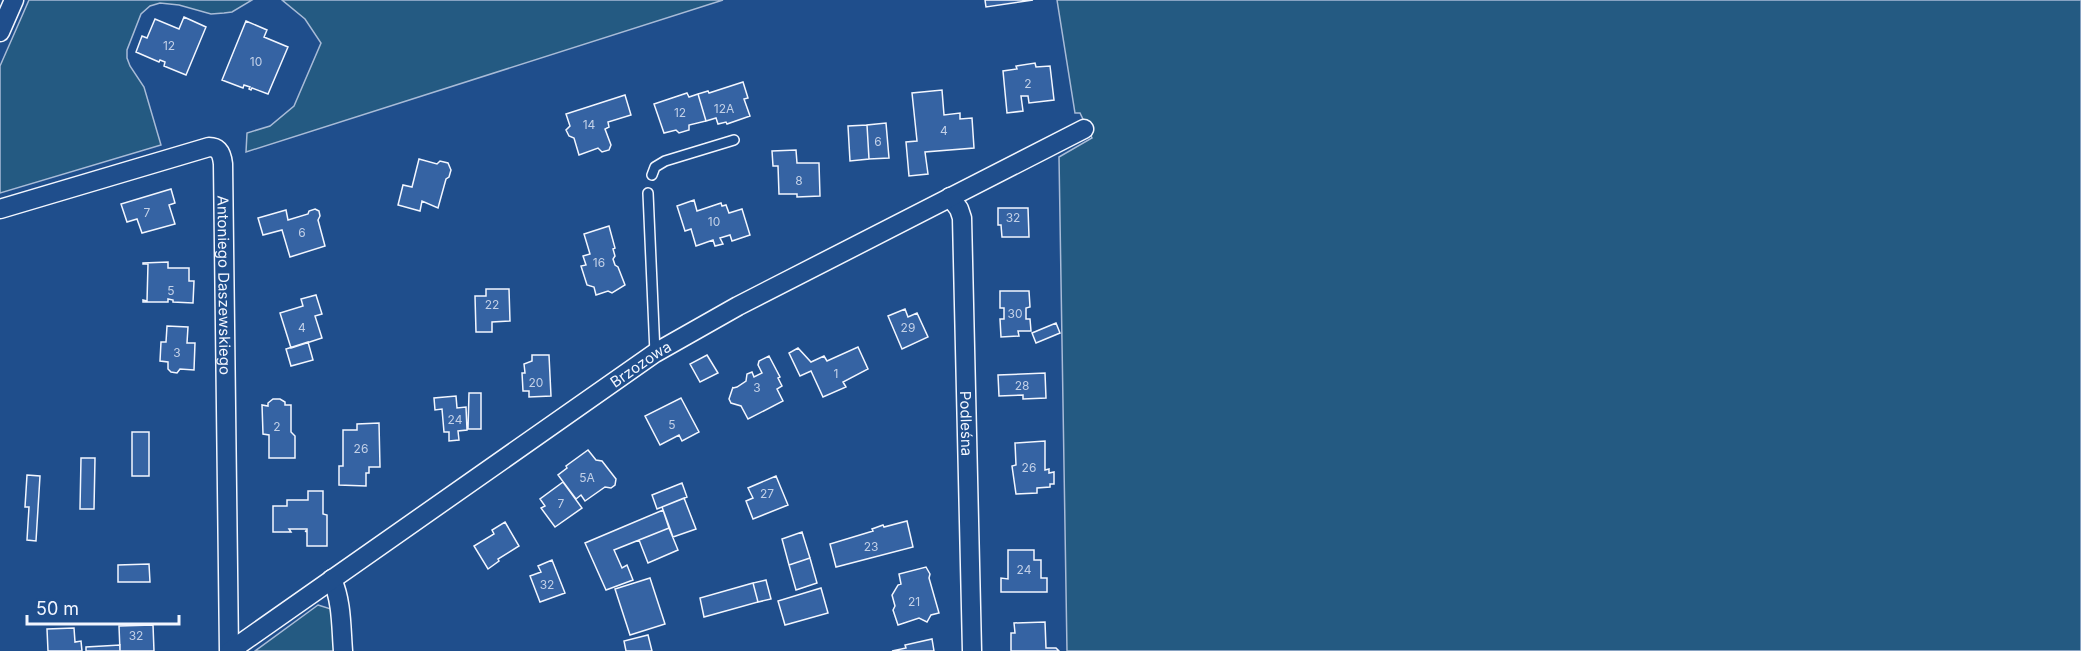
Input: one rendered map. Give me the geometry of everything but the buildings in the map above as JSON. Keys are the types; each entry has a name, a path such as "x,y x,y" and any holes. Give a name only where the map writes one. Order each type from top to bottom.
{"street":[{"path":"0,32 14,0"},
{"name":"Brzozowa","path":"229,651 655,353 738,306 1084,129"},
{"name":"Antoniego Daszewskiego","path":"0,209 209,147 219,150 223,164 229,651"},
{"name":"Podleśna","path":"950,197 959,209 962,218 972,651"},
{"path":"332,579 340,609 343,651"}],"lane":[{"path":"652,175 655,167 665,161 734,140"},
{"path":"648,193 655,353"}],"shaded area":[{"path":"29,0 252,0 232,12 211,14 179,5 160,3 150,6 141,14 127,50 127,58 144,87 161,145 0,193 0,66"},
{"path":"282,0 723,0 246,152 247,133 270,126 294,106 321,43 305,19"},
{"path":"1057,0 2081,0 2081,651 1067,651 1059,157 1092,138 1080,113 1075,113"},
{"path":"318,605 331,609 335,625 335,651 255,651"}]}
